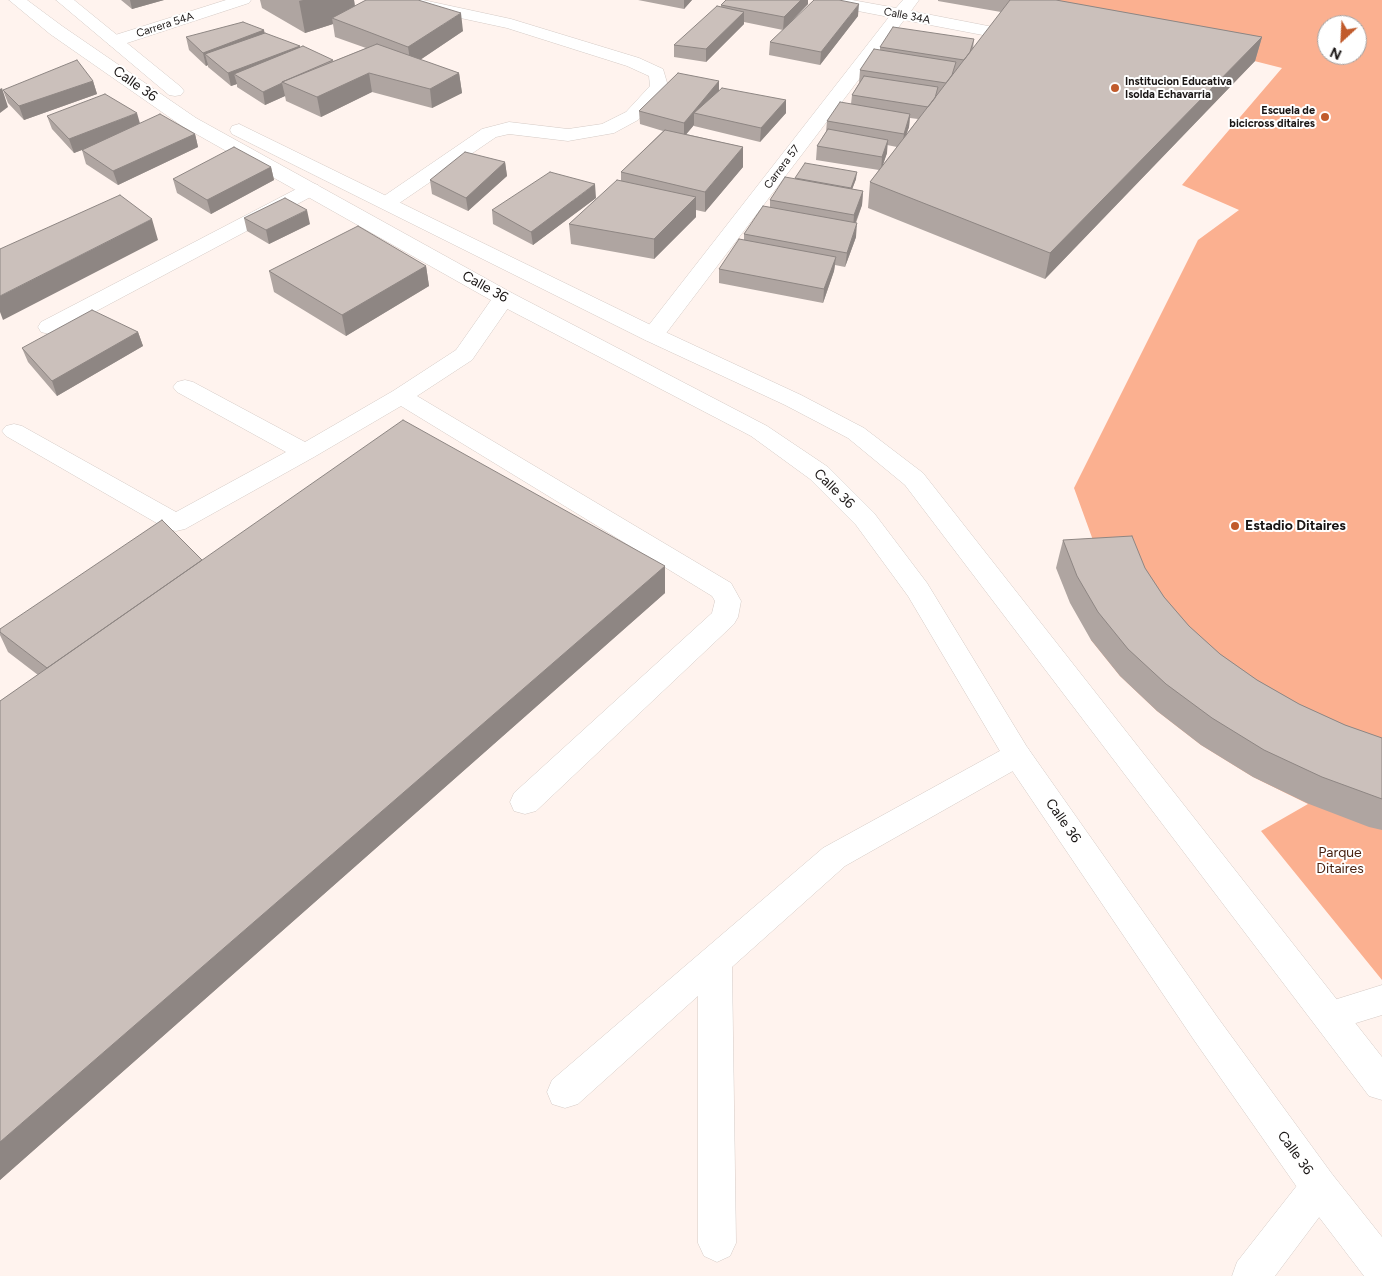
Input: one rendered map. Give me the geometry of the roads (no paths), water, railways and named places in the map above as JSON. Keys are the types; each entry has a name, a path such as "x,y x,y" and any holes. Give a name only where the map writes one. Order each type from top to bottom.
{"main road":[{"name":"Calle 36","path":"18,0 56,30 188,122 504,298 758,431 819,473 865,519 918,590 1017,755 1206,1029 1319,1187 1382,1268"},
{"name":"Calle 36","path":"64,0 165,84 193,104 239,130 388,202 653,335 793,400 856,433 914,479 1382,1084"},
{"name":"Carrera 54A","path":"115,41 243,0"},
{"path":"388,202 489,133 509,128 568,135 607,130 632,116 655,93 659,86 657,73 634,62 511,24 400,0"},
{"name":"Calle 34A","path":"827,0 905,7 988,31"},
{"name":"Carrera 57","path":"653,335 905,7"},
{"path":"49,327 311,189"},
{"path":"151,538 176,522 305,452 401,396 464,355 504,298"},
{"path":"185,387 305,452"},
{"path":"401,396 722,590 728,601 724,617 525,802"},
{"path":"14,431 176,522"},
{"path":"565,1092 834,857 1017,755"},
{"path":"715,961 717,1242"},
{"path":"1330,1016 1382,1000"},
{"path":"1251,1276 1319,1187"}],"place":[{"name":"Institucion Educativa Isolda Echavarria","path":"1115,88"},
{"name":"Escuela de bicicross ditaires","path":"1325,117"},
{"name":"Estadio Ditaires","path":"1235,526"}],"park label":[{"name":"Parque Ditaires","path":"1340,862"}]}
